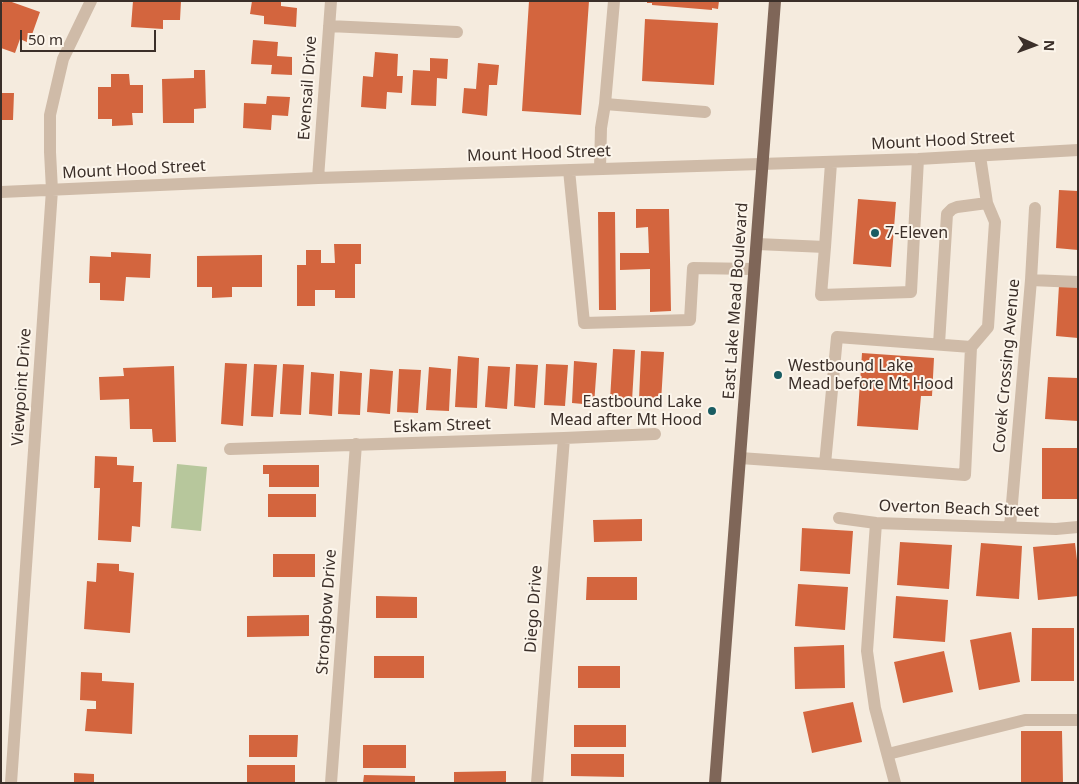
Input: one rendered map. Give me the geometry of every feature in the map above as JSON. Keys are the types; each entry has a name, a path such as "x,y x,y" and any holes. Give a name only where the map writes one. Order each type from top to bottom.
{"main road":[{"name":"East Lake Mead Boulevard","path":"715,783 775,1"}],"street":[{"name":"Viewpoint Drive","path":"11,783 52,190 50,115 63,59 91,1"},
{"name":"Evensail Drive","path":"318,178 331,1"},
{"path":"600,169 601,128 606,104 614,1"},
{"path":"329,26 458,32"},
{"path":"606,104 705,112"},
{"name":"Mount Hood Street","path":"1,192 318,178 831,163 1078,150"},
{"path":"740,458 964,475 971,347 988,327 994,222 987,203 980,156"},
{"path":"831,163 821,295 911,292 918,159"},
{"path":"569,170 584,322 690,320 694,268 754,269"},
{"path":"939,344 947,214 952,209 987,203"},
{"name":"Covek Crossing Avenue","path":"1010,527 1031,280 1035,208"},
{"path":"756,244 825,247"},
{"path":"1031,280 1078,282"},
{"path":"825,464 837,337 971,347"},
{"name":"Eskam Street","path":"230,449 655,434"},
{"name":"Diego Drive","path":"537,783 564,438"},
{"name":"Strongbow Drive","path":"331,783 356,444"},
{"name":"Overton Beach Street","path":"839,518 876,523 1056,529 1078,527"},
{"path":"876,523 867,651 875,708 894,783"},
{"path":"888,754 1025,720 1078,720"}],"green space":[{"path":"177,464 207,467 201,531 171,528"}],"building":[{"path":"3,1 9,1 40,12 29,43 20,39 15,53 1,48 1,6"},
{"path":"133,1 181,1 180,20 163,20 163,29 131,27"},
{"path":"252,1 281,1 281,6 297,8 296,27 264,24 264,16 250,14"},
{"path":"529,1 589,1 581,115 522,111"},
{"path":"647,1 719,1 718,9 712,8 712,10 652,5 652,3 647,3"},
{"path":"645,19 718,23 714,85 642,81"},
{"path":"253,40 278,42 277,56 292,57 292,75 271,74 272,65 251,64"},
{"path":"375,52 398,54 397,76 403,76 402,93 387,92 386,109 361,107 363,76 373,77"},
{"path":"430,58 448,59 447,79 437,78 436,106 411,105 413,70 430,71"},
{"path":"478,63 499,65 497,85 489,85 487,116 462,113 464,88 476,89"},
{"path":"194,70 205,70 206,108 194,109 194,123 163,123 162,79 194,78"},
{"path":"111,74 129,74 130,85 143,85 143,113 132,113 133,125 112,126 112,119 98,119 98,87 111,87"},
{"path":"1,93 14,93 13,120 1,120"},
{"path":"267,96 290,97 288,116 272,115 271,130 243,128 244,103 266,104"},
{"path":"1059,190 1078,191 1078,250 1056,248"},
{"name":"7-Eleven","path":"858,199 896,202 891,267 853,264"},
{"path":"636,209 669,209 671,311 650,312 650,269 620,270 620,253 649,253 648,227 636,228"},
{"path":"598,212 615,212 616,310 599,310"},
{"path":"334,244 361,244 361,264 355,264 355,298 335,298 335,290 315,290 315,306 297,306 297,265 306,265 306,250 321,250 321,263 335,263"},
{"path":"111,252 151,254 150,278 126,277 124,301 100,300 100,283 89,283 90,256 111,257"},
{"path":"262,255 262,287 232,287 232,297 212,298 212,287 197,287 197,256"},
{"path":"1059,285 1078,286 1078,338 1056,336"},
{"path":"613,349 635,350 632,401 610,400"},
{"path":"641,351 664,352 661,402 639,400"},
{"path":"862,353 934,358 932,396 921,396 918,430 857,426"},
{"path":"458,356 479,358 477,408 455,407"},
{"path":"574,361 597,363 594,405 572,403"},
{"path":"225,363 247,364 243,426 221,424"},
{"path":"254,364 277,365 273,417 251,416"},
{"path":"283,364 304,365 301,415 280,414"},
{"path":"516,364 538,365 535,408 514,406"},
{"path":"546,364 568,365 565,406 544,405"},
{"path":"174,366 176,442 153,442 152,429 130,429 129,399 100,400 99,377 124,376 123,368"},
{"path":"488,366 510,367 507,409 485,407"},
{"path":"429,367 451,369 449,411 426,410"},
{"path":"370,369 393,371 390,414 367,412"},
{"path":"399,369 421,370 418,413 397,412"},
{"path":"340,371 362,373 360,415 338,414"},
{"path":"311,372 334,374 332,416 309,414"},
{"path":"1048,377 1078,378 1078,421 1045,419"},
{"path":"1042,448 1078,448 1078,499 1042,499"},
{"path":"95,456 117,457 117,465 134,466 133,482 142,482 140,527 132,526 131,542 98,540 100,488 94,488"},
{"path":"263,465 319,465 319,487 269,487 269,474 263,474"},
{"path":"268,494 316,494 316,517 268,517"},
{"path":"642,519 642,541 594,542 593,520"},
{"path":"802,528 853,531 850,574 800,571"},
{"path":"900,542 952,545 949,589 897,585"},
{"path":"981,543 1022,546 1019,599 976,596"},
{"path":"1075,543 1078,569 1078,596 1038,600 1033,547"},
{"path":"273,554 315,554 315,577 273,577"},
{"path":"97,563 119,564 119,571 134,573 130,633 84,629 87,581 96,582"},
{"path":"587,577 637,577 637,600 586,600"},
{"path":"798,584 848,587 845,630 795,626"},
{"path":"376,596 417,597 417,618 376,618"},
{"path":"896,596 948,600 945,642 893,638"},
{"path":"309,615 309,636 247,637 247,616"},
{"path":"1032,628 1074,628 1074,681 1031,681"},
{"path":"1011,632 1020,682 979,690 970,640"},
{"path":"844,645 845,688 795,689 794,647"},
{"path":"944,651 953,692 903,703 894,662"},
{"path":"374,656 424,656 424,678 374,678"},
{"path":"578,666 620,666 620,688 578,688"},
{"path":"81,672 102,673 102,681 134,683 132,734 85,731 87,709 96,709 96,701 80,700"},
{"path":"853,702 862,742 812,753 803,712"},
{"path":"574,725 626,725 626,747 574,747"},
{"path":"1021,731 1062,731 1063,783 1021,783"},
{"path":"249,735 298,735 297,757 249,757"},
{"path":"363,745 406,745 406,768 363,768"},
{"path":"571,754 624,754 624,777 571,776"},
{"path":"247,765 295,765 295,783 247,783"},
{"path":"506,771 506,783 454,783 454,772"},
{"path":"74,773 94,774 94,783 74,783"},
{"path":"364,775 415,776 415,783 363,783"}],"place":[{"name":"7-Eleven","path":"875,233"},
{"name":"Westbound Lake Mead before Mt Hood","path":"778,375"},
{"name":"Eastbound Lake Mead after Mt Hood","path":"712,411"}]}
